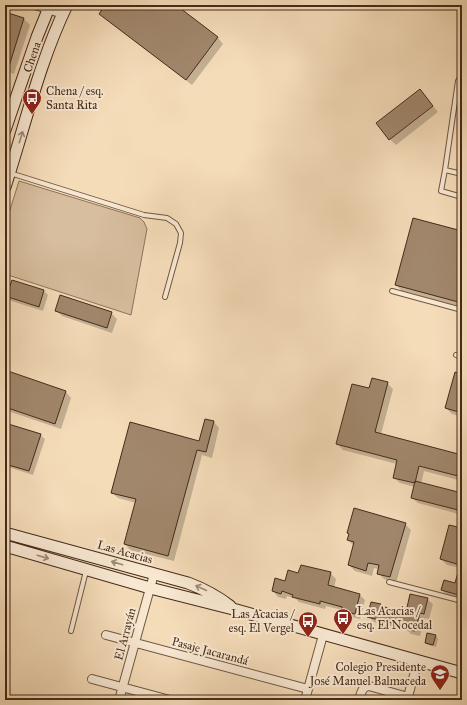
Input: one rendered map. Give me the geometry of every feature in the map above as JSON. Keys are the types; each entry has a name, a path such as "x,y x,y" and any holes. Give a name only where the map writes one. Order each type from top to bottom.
{"main road":[{"name":"Chena","path":"5,130 49,7"},
{"name":"Chena","path":"5,187 7,173 46,57 65,9"},
{"name":"Las Acacias","path":"5,533 188,583 220,598 233,609"},
{"name":"Las Acacias","path":"5,546 150,588 233,609 462,673"}],"street":[{"path":"35,5 65,9"},
{"name":"El Arrayán","path":"119,700 154,574"},
{"name":"Pasaje Jacarandá","path":"106,635 308,689"},
{"path":"305,700 323,635"},
{"path":"359,700 363,689 369,686 408,698 418,661"},
{"path":"92,679 170,700"}],"lane":[{"path":"462,75 458,81 441,190 462,197"},
{"path":"444,170 462,174"},
{"path":"7,173 144,215 162,217 171,221 179,228 181,233 180,242 165,297"},
{"path":"392,291 462,310"},
{"path":"456,355 462,357"},
{"path":"71,631 87,569"},
{"path":"389,582 462,601"}],"shaded area":[{"path":"19,181 140,218 144,222 147,229 131,315 5,274 5,226"}],"building":[{"path":"105,5 176,5 218,37 186,80 99,14"},
{"path":"5,12 24,18 6,76 5,76"},
{"path":"420,89 433,106 389,140 376,123"},
{"path":"413,218 462,231 462,303 395,285"},
{"path":"12,280 44,290 39,307 5,296 5,284 10,286"},
{"path":"60,295 112,312 107,328 55,311"},
{"path":"5,370 66,391 55,424 5,407"},
{"path":"455,372 462,374 462,413 445,408"},
{"path":"372,378 388,382 375,432 462,455 462,477 419,466 415,483 393,478 397,460 336,444 352,384 369,388"},
{"path":"205,419 214,421 206,452 197,450 168,556 124,544 136,499 111,493 130,422 199,441"},
{"path":"5,423 41,434 29,471 5,464"},
{"path":"415,481 462,493 462,511 411,498"},
{"path":"354,508 406,523 390,577 377,574 379,565 368,563 366,571 348,565 354,542 347,540 349,534 347,533"},
{"path":"449,525 462,528 462,596 441,590 444,580 455,583 460,565 440,559"},
{"path":"301,565 331,572 328,585 360,594 355,614 341,611 342,607 320,601 320,604 292,597 293,595 282,591 281,594 272,591 275,578 285,581 288,570 298,573"},
{"path":"410,594 428,598 424,614 420,613 415,631 404,629 405,626 367,617 371,602 381,604 380,606 406,612"},
{"path":"427,633 436,635 433,645 425,643"}],"place":[{"name":"Chena / esq. Santa Rita","path":"32,115"},
{"name":"Las Acacias / esq. El Nocedal","path":"343,635"},
{"name":"Las Acacias / esq. El Vergel","path":"308,638"},
{"name":"Colegio Presidente José Manuel Balmaceda","path":"440,691"}]}
